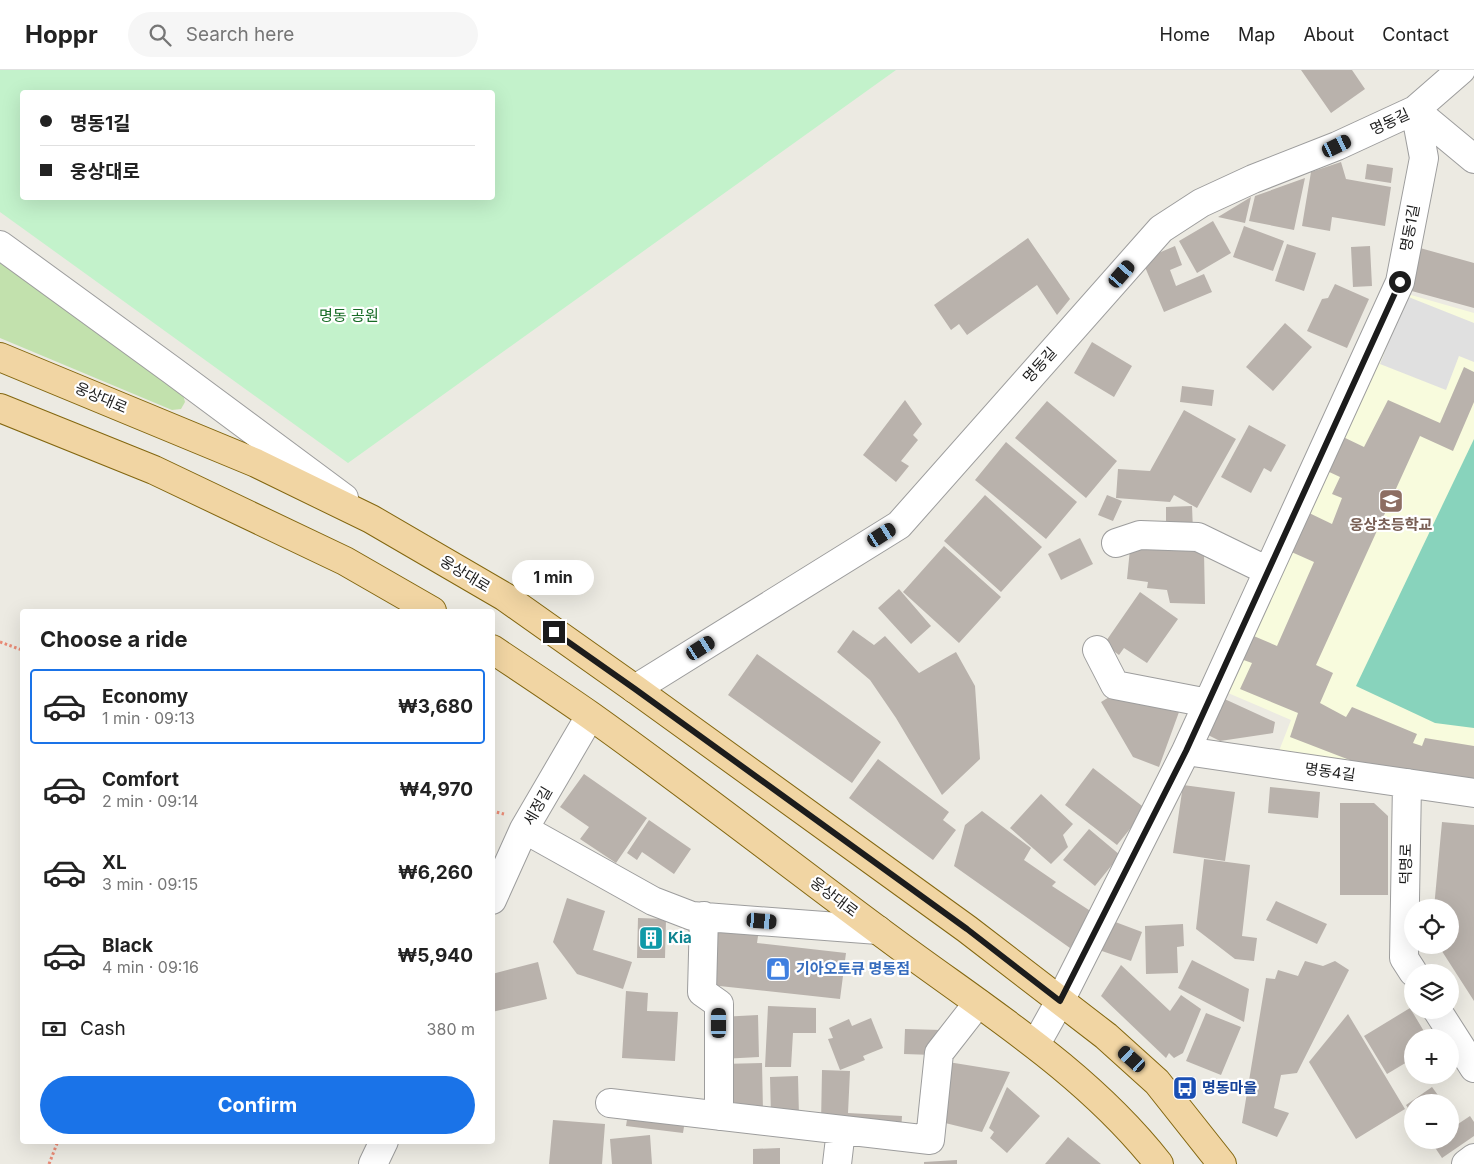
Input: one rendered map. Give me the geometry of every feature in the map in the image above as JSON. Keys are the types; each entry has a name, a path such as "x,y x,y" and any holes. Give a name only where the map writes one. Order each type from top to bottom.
{"main road":[{"name":"웅상대로","path":"0,357 256,463 371,519 505,597 967,929 1106,1036 1157,1082 1222,1164"},
{"path":"0,408 163,474 345,561 429,609"},
{"name":"웅상대로","path":"495,651 590,716 878,930 1036,1044 1098,1097 1159,1164"}],"street":[{"name":"명동길","path":"635,689 898,525 1161,229 1201,203 1253,179 1337,146 1415,110 1461,70"},
{"path":"1415,110 1474,159"},
{"name":"명동1길","path":"1036,1044 1060,1001 1186,751 1400,282 1424,158 1415,110"},
{"path":"0,245 371,519"},
{"path":"1116,543 1140,536 1198,537 1268,571"},
{"path":"1097,650 1115,684 1208,702"},
{"name":"세정길","path":"495,893 524,829 590,716"},
{"name":"명동4길","path":"1186,751 1474,794"},
{"name":"덕명로","path":"1407,784 1404,958 1408,964"},
{"path":"524,829 654,901 692,916 878,930"},
{"path":"704,916 702,992 719,1004 719,1116"},
{"path":"610,1103 930,1140 939,1053 978,1003"},
{"path":"1443,1019 1474,1068"},
{"path":"837,1164 841,1130"},
{"path":"374,1164 383,1144"},
{"path":"1466,1164 1474,1158"}],"path":[{"path":"0,642 20,649"},
{"path":"49,1164 57,1144"}],"shaded area":[{"name":"웅상초등학교","path":"1404,293 1474,313 1474,780 1279,751 1291,720 1221,690"},
{"path":"1406,296 1474,323 1474,362 1459,356 1446,390 1380,364"}],"green space":[{"name":"명동 공원","path":"0,70 896,70 348,463 0,212"},
{"path":"0,259 182,391 185,402 181,409 172,410 0,338"},
{"path":"1474,439 1474,728 1435,723 1356,686"}],"building":[{"path":"1301,70 1352,70 1365,89 1331,113"},
{"path":"1341,162 1346,179 1391,187 1385,226 1332,217 1330,231 1302,226 1311,172"},
{"path":"1367,164 1393,168 1391,183 1365,179"},
{"path":"1305,178 1294,230 1249,221 1255,196"},
{"path":"1251,197 1245,223 1218,217"},
{"path":"1213,221 1231,253 1197,273 1179,241"},
{"path":"1244,226 1284,241 1273,271 1233,257"},
{"path":"1028,238 1070,299 1057,315 1037,285 967,335 959,324 951,330 934,305"},
{"path":"1287,244 1316,253 1304,291 1275,281"},
{"path":"1175,246 1182,265 1170,270 1176,286 1204,274 1212,292 1164,312 1142,260"},
{"path":"1370,246 1372,286 1353,287 1351,247"},
{"path":"1420,248 1474,263 1474,308 1408,290"},
{"path":"1335,284 1369,299 1347,348 1307,331 1322,299 1328,298"},
{"path":"1285,323 1312,347 1273,391 1246,367"},
{"path":"1092,342 1132,366 1114,397 1074,373"},
{"path":"1464,367 1474,372 1474,402 1453,451 1420,436 1316,665 1333,673 1320,703 1346,717 1352,707 1417,734 1413,743 1422,746 1425,738 1474,746 1474,789 1360,764 1290,737 1298,713 1240,689 1252,663 1238,658 1249,634 1277,646 1314,562 1287,550 1305,511 1332,524 1342,498 1332,494 1340,477 1325,470 1339,435 1364,447 1388,400 1440,423"},
{"path":"1182,386 1214,390 1212,406 1180,402"},
{"path":"905,400 922,424 913,435 918,440 901,461 909,466 896,482 863,455"},
{"path":"1047,401 1117,461 1086,498 1015,438"},
{"path":"1184,410 1236,439 1197,508 1174,495 1170,502 1116,498 1118,469 1150,471"},
{"path":"1249,425 1286,445 1271,472 1264,468 1251,493 1221,477"},
{"path":"1006,442 1077,502 1046,539 975,480"},
{"path":"985,495 1042,547 1001,592 944,541"},
{"path":"1107,495 1122,501 1113,521 1098,515"},
{"path":"1192,506 1193,531 1166,531 1166,507"},
{"path":"1080,538 1093,564 1061,580 1048,554"},
{"path":"1148,542 1204,552 1205,604 1170,603 1167,590 1147,588 1148,582 1127,579 1130,549"},
{"path":"944,546 1001,597 959,643 903,592"},
{"path":"899,589 931,626 911,644 878,608"},
{"path":"1140,592 1178,619 1147,663 1124,648 1119,655 1104,644"},
{"path":"853,630 874,645 885,636 919,673 956,652 975,686 980,759 942,795 896,718 870,680 837,652"},
{"path":"757,654 881,742 852,783 728,695"},
{"path":"1121,690 1179,712 1159,767 1133,757 1101,702"},
{"path":"1218,696 1275,722 1273,733 1220,741 1202,732"},
{"path":"878,759 949,812 943,820 956,830 933,860 849,798"},
{"path":"1093,768 1146,809 1117,845 1065,805"},
{"path":"584,774 647,818 616,863 580,839 589,827 560,807"},
{"path":"1183,785 1235,792 1225,861 1173,853"},
{"path":"1270,787 1320,792 1318,818 1268,813"},
{"path":"1041,794 1073,824 1063,835 1068,847 1051,864 1010,828"},
{"path":"1340,803 1374,803 1388,816 1388,895 1340,895"},
{"path":"982,811 1031,848 1024,860 1056,882 1052,886 1092,912 1070,948 954,866 965,825"},
{"path":"649,820 691,849 674,874 642,852 637,860 627,853"},
{"path":"1442,822 1474,825 1474,1001 1459,978 1459,964 1450,964 1444,954 1459,954 1459,899 1435,899"},
{"path":"1089,829 1120,855 1095,886 1063,860"},
{"path":"1204,859 1250,865 1242,936 1257,938 1254,961 1235,959 1196,929"},
{"path":"567,898 605,911 593,950 632,962 623,989 577,974 553,942"},
{"path":"1276,901 1327,924 1317,944 1266,920"},
{"name":"Kia","path":"638,918 666,919 665,958 637,958"},
{"path":"1110,920 1142,932 1131,961 1099,950"},
{"name":"기아오토큐 명동점","path":"716,924 759,929 757,943 846,953 840,999 710,985"},
{"path":"1183,924 1184,946 1177,947 1178,973 1146,974 1145,926"},
{"path":"1192,960 1249,989 1244,1022 1178,988"},
{"path":"1305,961 1323,966 1335,961 1349,970 1297,1073 1281,1075 1274,1108 1289,1113 1277,1137 1242,1123 1266,978 1275,979 1278,970 1298,976"},
{"path":"538,962 547,999 495,1011 495,973"},
{"path":"1121,965 1170,1011 1181,995 1201,1009 1183,1053 1174,1058 1169,1053 1166,1058 1101,996"},
{"path":"626,991 648,993 647,1011 678,1012 675,1061 622,1058"},
{"path":"768,1006 816,1008 816,1033 793,1033 791,1067 765,1067"},
{"path":"1404,1012 1404,1019 1417,1019 1423,1029 1404,1029 1404,1064 1387,1074 1364,1036"},
{"path":"1206,1013 1241,1027 1221,1075 1186,1061"},
{"path":"1348,1014 1404,1110 1356,1139 1309,1062"},
{"path":"758,1015 759,1057 721,1059 720,1017"},
{"path":"871,1018 883,1048 863,1056 865,1060 840,1070 828,1039 833,1038 829,1028 849,1019 852,1026"},
{"path":"905,1029 941,1030 933,1055 904,1054"},
{"path":"942,1061 1010,1072 982,1132 941,1122"},
{"path":"762,1063 763,1112 733,1113 722,1064"},
{"path":"822,1070 850,1071 848,1113 902,1116 901,1131 821,1124"},
{"path":"798,1076 799,1116 771,1116 770,1077"},
{"path":"1007,1087 1040,1116 1007,1153 990,1138 994,1132 989,1128"},
{"path":"1432,1087 1437,1094 1422,1094"},
{"path":"629,1107 686,1114 683,1133 626,1126"},
{"path":"1470,1116 1474,1122 1474,1136 1459,1146 1459,1123"},
{"path":"553,1120 605,1124 602,1164 549,1164"},
{"path":"650,1135 652,1164 612,1164 610,1139"},
{"path":"1068,1137 1101,1164 1045,1164"},
{"path":"780,1148 780,1164 753,1164 753,1149"},
{"path":"1436,1149 1455,1149 1442,1158"},
{"path":"957,1160 957,1164 924,1164 924,1162"}],"place":[{"name":"웅상초등학교","path":"1391,501"},
{"name":"Kia","path":"651,938"},
{"name":"기아오토큐 명동점","path":"778,969"},
{"name":"명동마을","path":"1185,1088"}],"route":[{"path":"554,632 967,929 1060,1001 1186,751 1400,282"}]}
